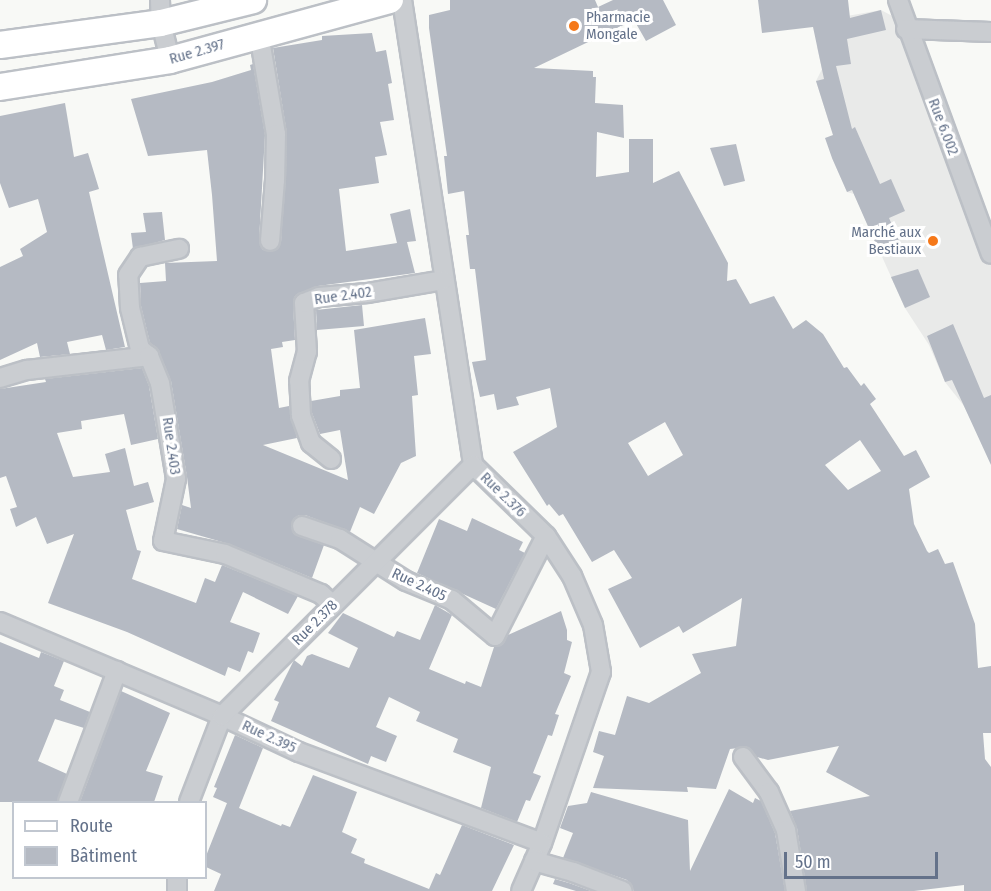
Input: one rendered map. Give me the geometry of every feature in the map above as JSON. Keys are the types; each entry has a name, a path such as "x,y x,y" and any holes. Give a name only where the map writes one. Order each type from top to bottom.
{"main road":[{"path":"0,45 160,12 253,0"},
{"name":"Rue 2.397","path":"0,87 170,60 390,0"}],"street":[{"name":"Rue 2.376","path":"402,0 472,465 546,536 572,576 592,625 601,672 542,843 521,891"},
{"name":"Rue 6.002","path":"898,0 906,29 991,254"},
{"path":"160,12 170,60"},
{"path":"906,29 991,32"},
{"path":"259,34 276,134 270,241"},
{"path":"149,356 140,349 130,308 128,275 140,257 179,249"},
{"name":"Rue 2.402","path":"332,459 311,443 302,415 299,381 307,352 304,303 319,297 367,293 443,280"},
{"path":"0,378 27,370 149,356"},
{"name":"Rue 2.403","path":"149,356 160,383 176,479 163,541 225,554 321,594 333,605"},
{"name":"Rue 2.378","path":"189,801 222,716 472,465"},
{"name":"Rue 2.405","path":"302,526 340,539 406,581 452,600 495,636 546,536"},
{"name":"Rue 2.395","path":"0,622 222,716 299,752 542,843"},
{"path":"68,801 117,671"},
{"path":"744,758 769,792 786,830 796,891"},
{"path":"534,861 573,872 623,891"}],"shaded area":[{"name":"Marché aux Bestiaux","path":"881,10 913,27 991,232 991,460 964,406 945,382 929,345 905,308 854,194 847,192 832,158 833,135 816,81 822,69 817,47 833,44 830,19"}],"building":[{"path":"450,0 595,0 598,7 613,0 663,0 676,25 646,41 634,20 534,68 593,71 593,77 596,77 595,103 623,105 624,138 597,132 596,177 629,172 629,139 653,139 653,183 679,171 728,263 727,281 736,279 750,304 774,296 793,329 806,320 823,334 844,368 847,367 861,386 864,383 876,399 870,404 904,456 916,450 930,477 909,489 914,524 929,553 938,549 945,564 953,562 975,624 978,668 991,666 991,733 983,733 985,759 991,767 991,891 964,891 964,885 914,891 807,891 797,828 790,811 870,796 826,772 839,746 768,760 757,757 747,747 730,749 716,789 687,787 688,792 593,788 604,756 593,752 599,731 615,735 627,696 649,703 701,673 692,654 736,646 742,598 683,633 679,626 640,648 608,589 632,578 614,550 592,562 563,514 559,516 549,504 547,506 513,452 557,427 550,388 516,397 519,405 497,410 494,394 480,397 472,362 486,360 475,269 470,269 464,191 448,194 444,156 447,156 429,28 429,15 450,10","holes":["665,422 683,455 648,476 628,443","860,440 881,471 848,490 825,465"]},
{"path":"758,0 848,0 850,18 881,10 886,30 847,39 851,64 836,66 852,129 855,127 880,184 891,179 905,211 889,218 899,241 878,249 852,190 847,192 832,158 825,138 833,135 816,81 824,79 813,27 762,33"},
{"path":"372,33 376,52 386,50 392,83 388,84 394,120 380,122 387,155 375,157 379,183 339,189 346,251 397,243 390,214 410,209 416,241 407,242 415,273 318,286 295,296 293,304 295,340 282,342 283,347 271,349 279,408 289,406 297,438 263,445 348,480 340,430 320,434 312,413 311,401 340,396 340,390 360,388 354,330 425,318 431,354 414,356 418,395 412,396 416,456 401,463 374,514 360,507 350,532 305,515 299,515 292,522 294,534 324,545 312,578 229,544 177,529 182,505 191,508 187,477 171,381 159,352 150,343 141,306 140,283 166,281 165,263 217,261 212,195 207,150 148,156 131,99 212,82 251,70 250,65 253,64 265,135 259,241 263,250 274,251 281,242 287,134 273,48 322,40 322,36"},
{"path":"65,103 74,157 88,153 99,189 89,192 125,347 106,350 102,335 67,342 70,354 40,357 37,343 0,360 0,267 23,256 20,249 47,232 38,199 9,208 0,183 0,116"},
{"path":"736,144 745,181 724,186 710,148"},
{"path":"162,212 165,240 133,249 131,233 146,232 143,213"},
{"path":"918,269 930,297 905,308 891,277"},
{"path":"362,305 364,326 317,330 316,310"},
{"path":"953,324 984,398 991,395 991,465 952,380 945,382 927,336"},
{"path":"142,368 149,386 158,439 131,445 124,414 81,421 82,429 57,433 73,477 110,472 105,454 125,448 134,486 148,482 154,502 126,510 137,550 141,551 132,579 196,603 205,578 215,582 222,565 298,596 288,614 243,592 230,622 260,633 253,653 248,651 240,672 228,667 225,676 127,632 48,603 74,534 47,544 36,517 16,527 10,509 17,507 6,476 0,478 0,389 46,382 45,379"},
{"path":"472,518 523,542 519,550 525,553 496,609 417,573 439,519 467,531"},
{"path":"435,605 452,615 429,669 465,684 466,681 481,687 494,647 501,645 508,635 561,611 567,630 567,640 572,642 564,673 571,676 555,714 559,715 552,736 548,735 533,773 541,776 530,801 526,800 517,822 481,808 491,767 453,752 458,739 416,721 420,712 389,697 376,727 397,736 386,762 371,756 368,764 271,721 279,702 274,700 294,660 302,666 307,656 312,654 349,668 358,648 328,633 343,613 394,637 397,631 420,640"},
{"path":"0,642 39,658 41,652 64,661 54,686 64,690 60,700 90,712 84,728 55,719 38,761 67,774 57,801 0,802"},
{"path":"121,691 170,713 146,771 163,776 154,801 80,801"},
{"path":"235,735 263,748 239,808 281,826 282,824 290,827 313,775 357,792 342,832 357,839 351,853 365,859 364,863 429,889 436,873 440,875 462,825 514,845 492,891 214,891 221,874 207,867 207,853 227,803 213,797 217,788 214,787"},
{"path":"729,789 753,803 755,798 761,801 775,833 785,891 634,891 627,880 563,858 573,833 560,828 568,806 587,803 591,792 688,820 690,871"},
{"path":"555,879 591,891 576,891 553,884"}],"place":[{"name":"Pharmacie Mongale","path":"574,26"},
{"name":"Marché aux Bestiaux","path":"933,241"}]}
